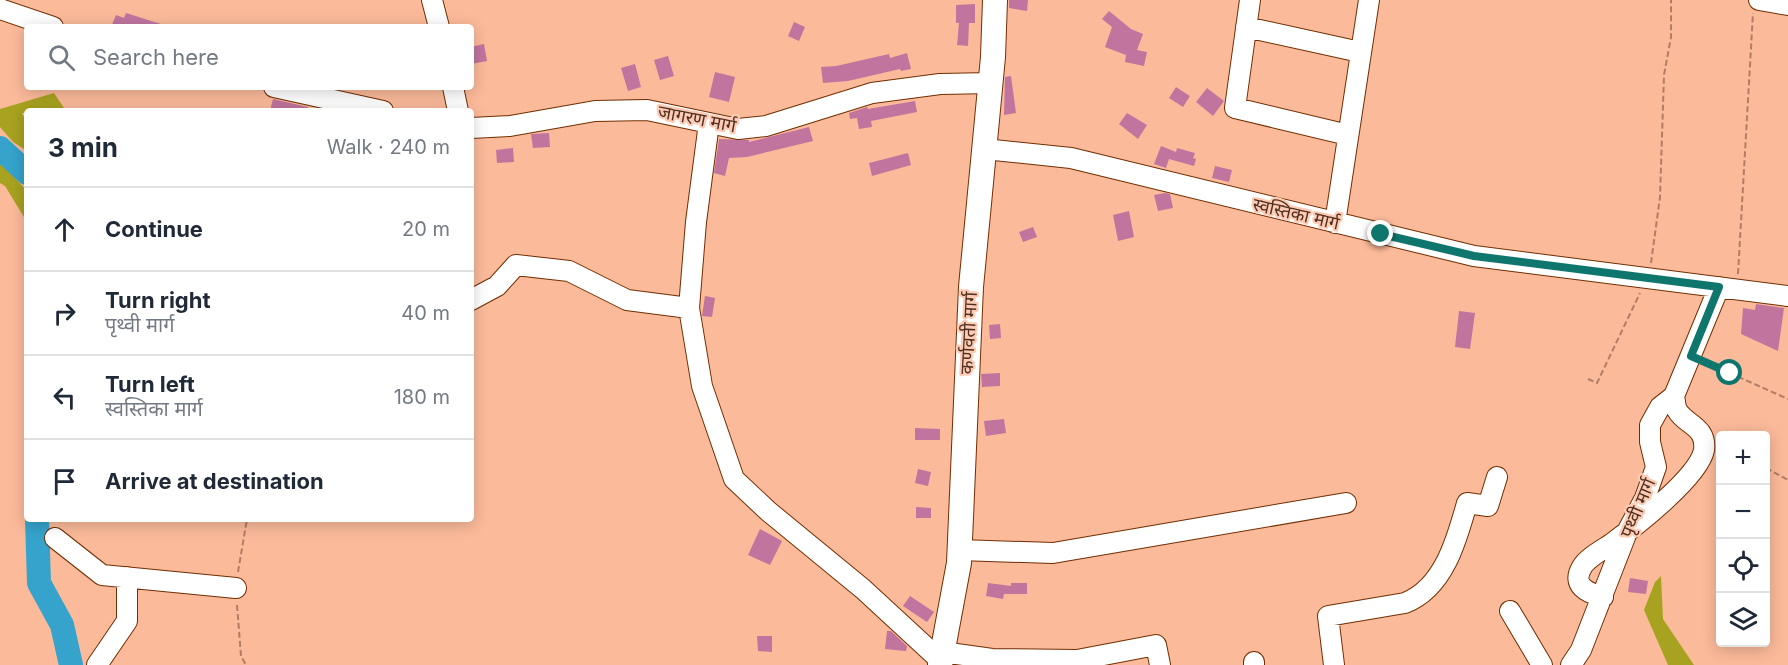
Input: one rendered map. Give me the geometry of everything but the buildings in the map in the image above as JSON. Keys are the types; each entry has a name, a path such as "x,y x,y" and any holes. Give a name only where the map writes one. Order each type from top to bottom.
{"main road":[{"name":"कर्णवती मार्ग","path":"941,659 958,563 971,287 991,82 994,0"}],"street":[{"path":"432,0 438,24"},
{"path":"1250,0 1235,108 1348,135"},
{"path":"1335,223 1360,52 1370,0"},
{"path":"1756,6 1788,4"},
{"path":"0,9 44,24"},
{"path":"1246,27 1360,52"},
{"name":"जागरण मार्ग","path":"474,128 510,126 595,111 647,110 738,129 757,127 872,93 940,84 991,82"},
{"path":"288,90 369,108"},
{"path":"454,90 457,108"},
{"path":"710,123 696,222 689,308 702,387 734,479 768,511 863,589 941,659 992,662 1078,662 1156,645 1160,665"},
{"name":"स्वस्तिका मार्ग","path":"984,149 1071,158 1474,256 1788,296"},
{"path":"474,298 497,286 516,265 569,271 627,300 689,308"},
{"name":"पृथ्वी मार्ग","path":"1571,665 1581,650 1627,532 1645,498 1656,467 1650,442 1650,425 1660,407 1674,396 1691,356 1728,288"},
{"path":"1602,597 1588,593 1581,588 1578,576 1583,564 1627,532 1671,493 1699,464 1704,448 1700,431 1677,410 1674,396"},
{"path":"1334,665 1328,616 1405,603 1415,599 1436,578 1455,546 1467,503 1488,506 1497,477"},
{"path":"959,550 1053,553 1346,502"},
{"path":"55,538 102,575 236,588"},
{"path":"97,665 127,621 127,577"},
{"path":"1510,610 1542,665"}],"path":[{"path":"1588,379 1596,383 1648,278 1656,238 1660,197 1664,75 1671,37 1671,0"},
{"path":"1728,288 1756,6"},
{"path":"1691,356 1788,399"},
{"path":"1770,470 1788,480"}],"shaded area":[{"path":"54,93 64,108 24,108 24,113 22,113 24,149 13,142 0,127 0,109"},
{"path":"0,162 24,188 24,217 5,186 0,183"},
{"path":"1661,576 1663,619 1694,665 1668,665 1644,610 1655,582"}],"waterway":[{"path":"0,148 24,170"},
{"path":"37,522 39,583 62,625 71,665"}],"route":[{"path":"1381,234 1474,256 1719,287 1691,356 1730,373"}]}
